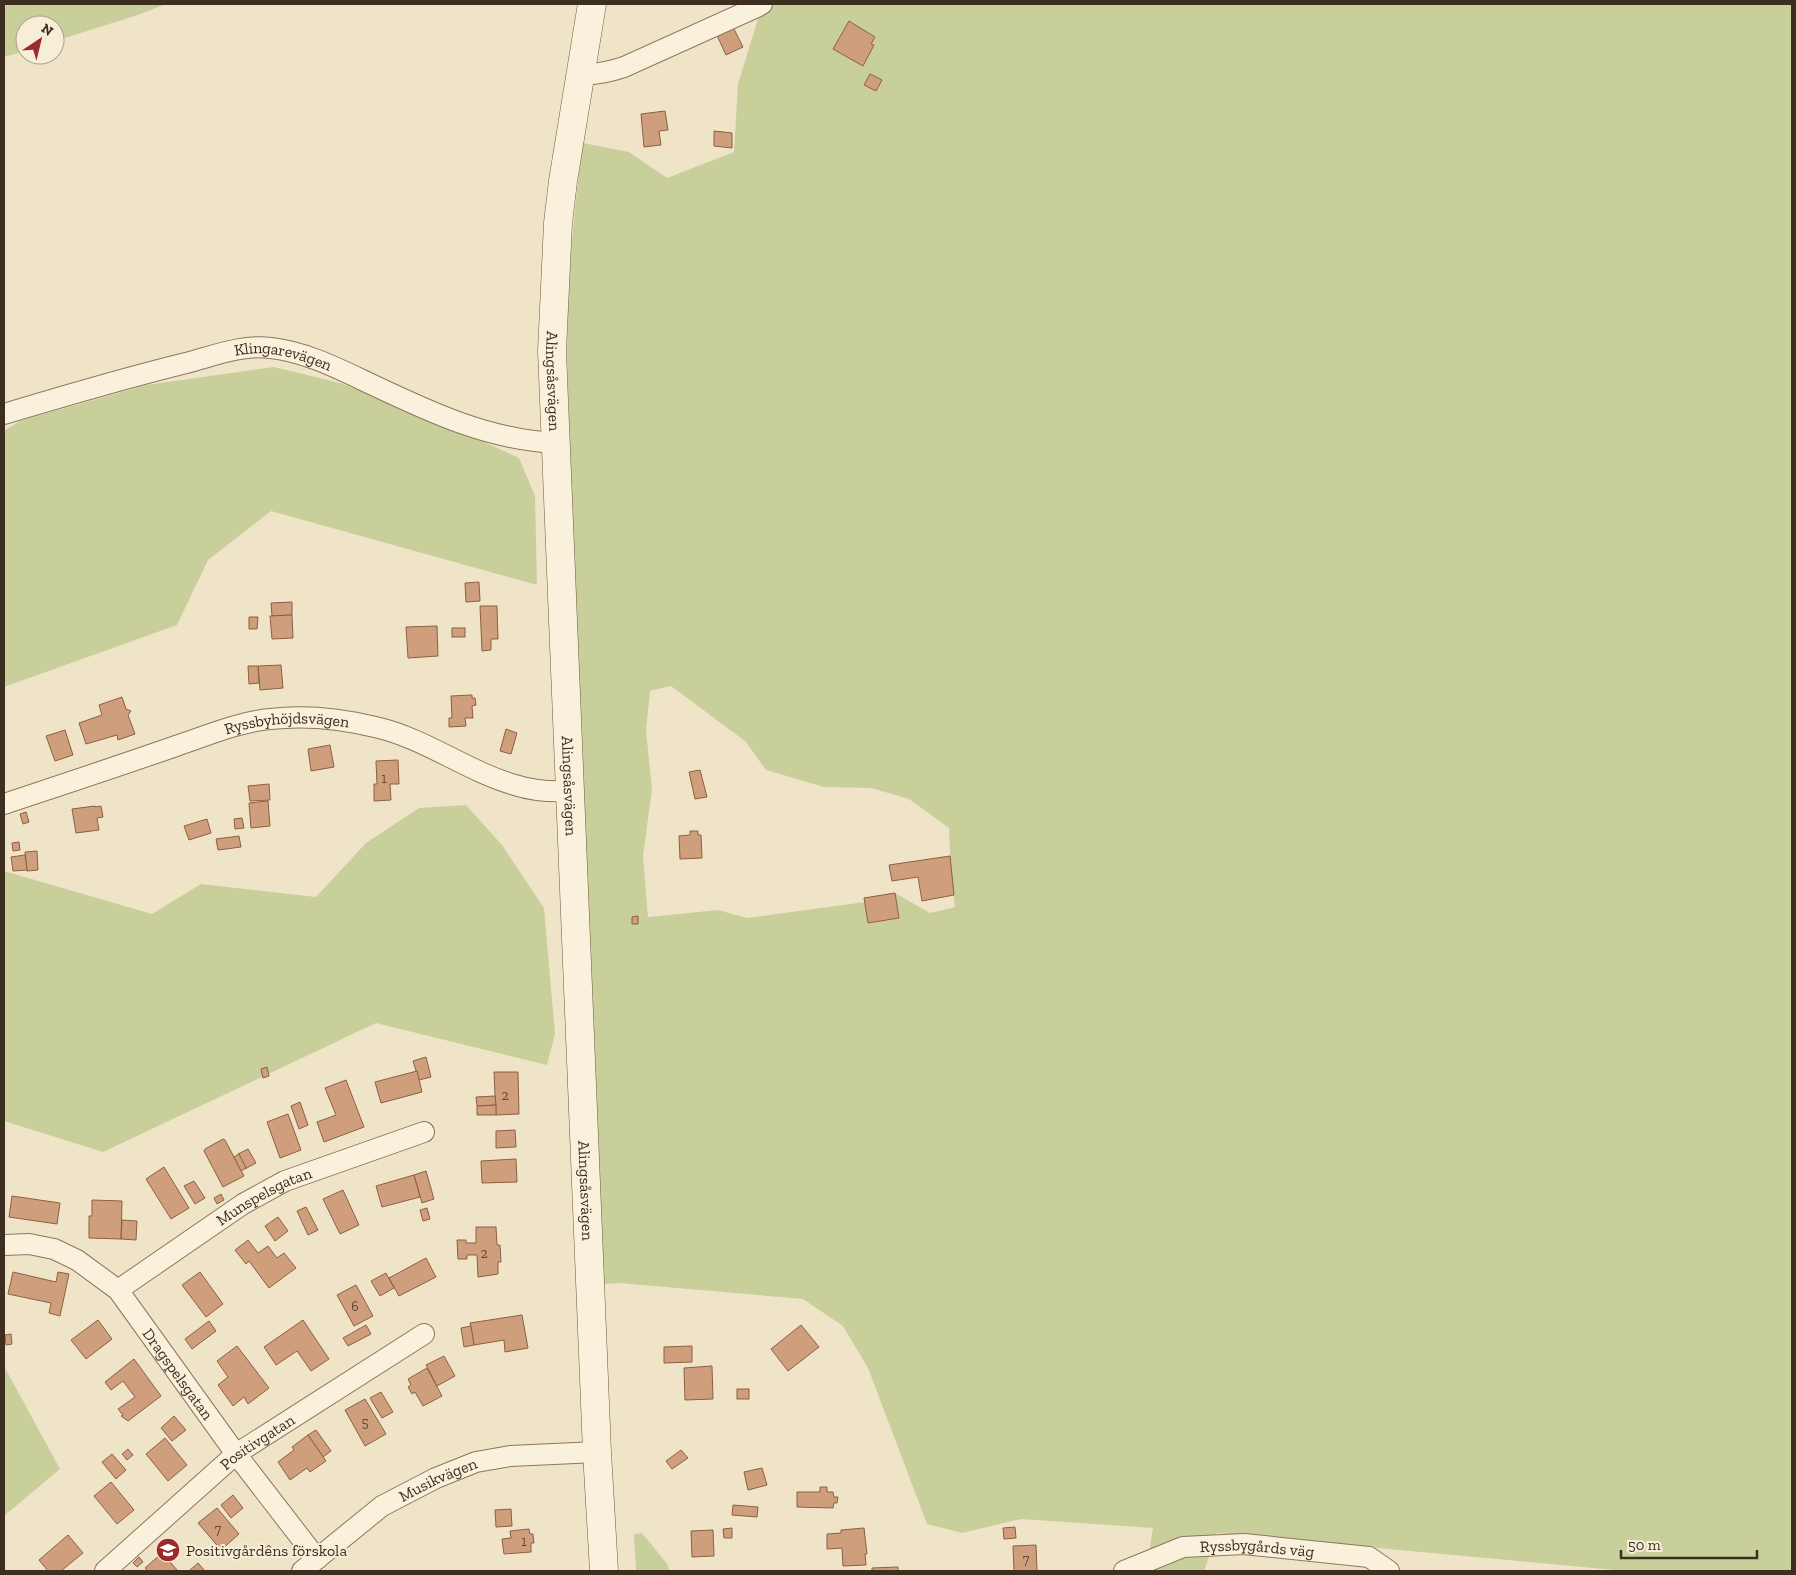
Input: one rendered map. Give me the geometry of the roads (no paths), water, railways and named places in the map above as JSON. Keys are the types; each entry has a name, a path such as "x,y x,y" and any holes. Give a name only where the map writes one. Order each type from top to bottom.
{"main road":[{"name":"Alingsåsvägen","path":"592,4 582,74 569,141 558,223 552,351 597,1452 604,1571"}],"street":[{"path":"582,74 595,75 624,67 762,4"},
{"name":"Klingarevägen","path":"4,414 105,383 241,348 270,347 324,363 450,420 533,442 556,442"},
{"name":"Ryssbyhöjdsvägen","path":"4,804 228,729 271,718 340,720 376,727 413,739 475,769 514,785 550,792 571,791"},
{"name":"Munspelsgatan","path":"118,1290 243,1204 285,1181 424,1132"},
{"name":"Dragspelsgatan","path":"4,1245 29,1244 54,1249 77,1260 118,1290 236,1454 310,1565"},
{"name":"Positivgatan","path":"105,1571 236,1454 424,1334"},
{"name":"Musikvägen","path":"310,1565 382,1506 436,1478 476,1462 510,1456 597,1452"},
{"name":"Ryssbygårds väg","path":"1124,1571 1184,1547 1244,1544 1369,1557 1389,1571"}],"place":[{"name":"Positivgårdens förskola","path":"168,1550"}]}
